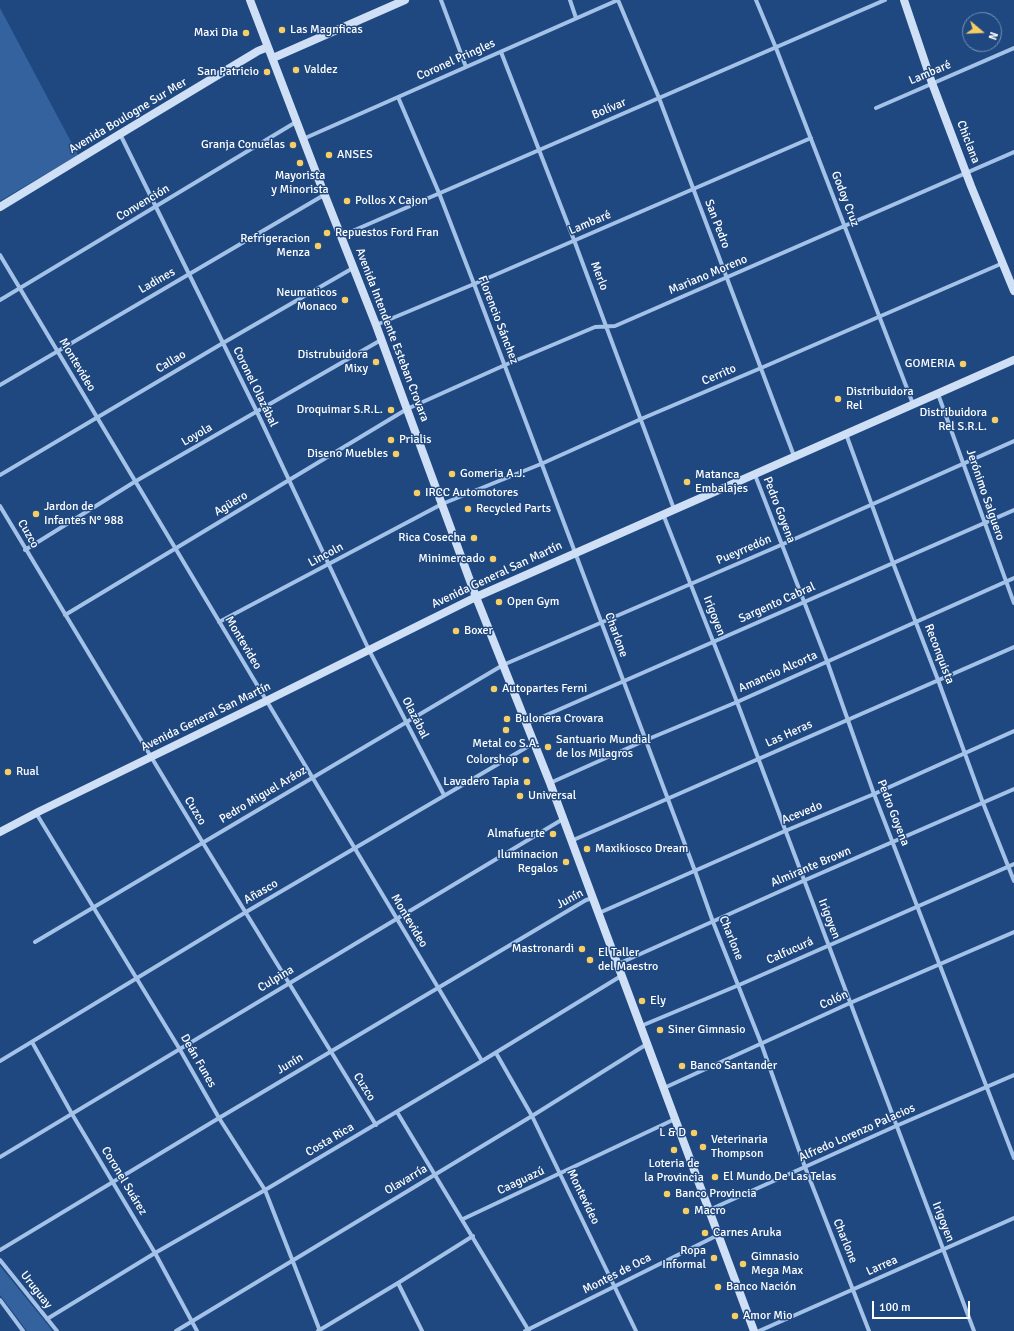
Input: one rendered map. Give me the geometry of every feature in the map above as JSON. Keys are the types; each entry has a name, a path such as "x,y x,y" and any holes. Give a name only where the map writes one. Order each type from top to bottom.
{"main road":[{"name":"Avenida Intendente Esteban Crovara","path":"250,0 324,195 376,325 476,597 572,841 754,1331"},
{"path":"273,58 405,0"},
{"name":"Chiclana","path":"904,0 932,83 1014,291"},
{"name":"Avenida Boulogne Sur Mer","path":"0,207 258,51 268,47"},
{"name":"Avenida General San Martín","path":"0,832 151,756 476,597 575,552 1014,360"}],"street":[{"path":"441,0 466,67"},
{"path":"570,0 576,18"},
{"name":"Coronel Pringles","path":"303,139 618,0"},
{"name":"San Pedro","path":"618,0 659,98 794,456"},
{"name":"Godoy Cruz","path":"756,0 811,138 913,405"},
{"name":"Bolívar","path":"341,236 885,0"},
{"name":"Lambaré","path":"876,108 1014,48"},
{"name":"Merlo","path":"501,52 540,150 674,509"},
{"name":"Florencio Sánchez","path":"398,97 439,193 575,552"},
{"name":"Convención","path":"0,300 296,122"},
{"name":"Coronel Olazábal","path":"120,134 157,206 257,412 369,650"},
{"name":"Lambaré","path":"376,325 811,138"},
{"name":"Mariano Moreno","path":"407,409 595,327 615,326 1014,152"},
{"name":"Ladines","path":"0,385 324,195"},
{"name":"Montevideo","path":"0,255 482,1061"},
{"name":"Cerrito","path":"442,504 541,464 641,419 1003,263"},
{"name":"Callao","path":"0,475 223,343 354,268"},
{"name":"Loyola","path":"25,550 136,481 381,340"},
{"name":"Jerónimo Salguero","path":"938,394 1014,603"},
{"name":"Agüero","path":"64,615 407,409"},
{"name":"Reconquista","path":"846,434 983,803 1014,881"},
{"name":"Pueyrredón","path":"503,665 1014,442"},
{"name":"Pedro Goyena","path":"754,474 827,660 874,794 1014,1158"},
{"name":"Lincoln","path":"219,622 442,504"},
{"name":"Cuzco","path":"0,506 64,615 376,1125"},
{"name":"Sargento Cabral","path":"526,724 1014,510"},
{"name":"Irigoyen","path":"663,514 758,759 974,1331"},
{"name":"Charlone","path":"575,552 713,922 761,1043 805,1167 854,1289 869,1331"},
{"name":"Amancio Alcorta","path":"550,783 1014,578"},
{"name":"Las Heras","path":"572,841 1014,647"},
{"name":"Olazábal","path":"369,650 444,795"},
{"name":"Pedro Miguel Aráoz","path":"35,942 406,721 503,665"},
{"name":"Acevedo","path":"598,913 785,831 874,794 1014,731"},
{"name":"Añasco","path":"0,1061 246,912 534,743"},
{"name":"Almirante Brown","path":"617,964 803,881 1014,790"},
{"name":"Deán Funes","path":"36,813 179,1048 219,1118 265,1190 319,1331"},
{"name":"Culpina","path":"0,1157 179,1048 563,819"},
{"name":"Calfucurá","path":"640,1026 739,985 1014,864"},
{"name":"Junín","path":"0,1250 586,900 593,898"},
{"name":"Colón","path":"663,1088 850,1003 1014,932"},
{"name":"Costa Rica","path":"46,1319 155,1253 398,1112 621,976"},
{"name":"Coronel Suárez","path":"32,1042 72,1114 155,1253 197,1331"},
{"name":"Olavarría","path":"176,1331 532,1116 647,1044"},
{"name":"Montevideo","path":"496,1053 532,1116 636,1331"},
{"name":"Alfredo Lorenzo Palacios","path":"708,1210 1014,1075"},
{"path":"398,1112 463,1219 527,1331"},
{"name":"Caaguazú","path":"463,1219 675,1119"},
{"name":"Larrea","path":"759,1331 1014,1218"},
{"name":"Montes de Oca","path":"527,1331 718,1235"},
{"path":"319,1331 473,1236"},
{"name":"Uruguay","path":"0,1260 57,1331"},
{"path":"398,1283 422,1331"},
{"path":"0,1300 23,1331"}],"shaded area":[{"path":"0,8 78,155 0,201"},
{"path":"0,1266 52,1331 27,1331 0,1295"}],"place":[{"name":"Las Magnficas","path":"282,30"},
{"name":"Maxi Dia","path":"246,33"},
{"name":"Valdez","path":"296,70"},
{"name":"San Patricio","path":"267,72"},
{"name":"Granja Conuelas","path":"293,145"},
{"name":"ANSES","path":"329,155"},
{"name":"Mayorista y Minorista","path":"300,163"},
{"name":"Pollos X Cajon","path":"347,201"},
{"name":"Repuestos Ford Fran","path":"327,233"},
{"name":"Refrigeracion Menza","path":"318,246"},
{"name":"Neumaticos Monaco","path":"345,300"},
{"name":"Distrubuidora Mixy","path":"376,362"},
{"name":"GOMERIA","path":"963,364"},
{"name":"Distribuidora Rel","path":"838,399"},
{"name":"Droquimar S.R.L.","path":"391,410"},
{"name":"Distribuidora Rel S.R.L.","path":"995,420"},
{"name":"Prialis","path":"391,440"},
{"name":"Diseno Muebles","path":"396,454"},
{"name":"Gomeria A.J.","path":"452,474"},
{"name":"Matanca Embalajes","path":"687,482"},
{"name":"IRCC Automotores","path":"417,493"},
{"name":"Recycled Parts","path":"468,509"},
{"name":"Jardon de Infantes N° 988","path":"36,514"},
{"name":"Rica Cosecha","path":"474,538"},
{"name":"Minimercado","path":"493,559"},
{"name":"Open Gym","path":"499,602"},
{"name":"Boxer","path":"456,631"},
{"name":"Autopartes Ferni","path":"494,689"},
{"name":"Bulonera Crovara","path":"507,719"},
{"name":"Metal co S.A.","path":"506,730"},
{"name":"Santuario Mundial de los Milagros","path":"548,747"},
{"name":"Colorshop","path":"526,760"},
{"name":"Rual","path":"8,772"},
{"name":"Lavadero Tapia","path":"527,782"},
{"name":"Universal","path":"520,796"},
{"name":"Almafuerte","path":"553,834"},
{"name":"Maxikiosco Dream","path":"587,849"},
{"name":"Iluminacion Regalos","path":"566,862"},
{"name":"Mastronardi","path":"582,949"},
{"name":"El Taller del Maestro","path":"590,960"},
{"name":"Ely","path":"642,1001"},
{"name":"Siner Gimnasio","path":"660,1030"},
{"name":"Banco Santander","path":"682,1066"},
{"name":"L & D","path":"694,1133"},
{"name":"Veterinaria Thompson","path":"703,1147"},
{"name":"Loteria de la Provincia","path":"674,1150"},
{"name":"El Mundo De Las Telas","path":"715,1177"},
{"name":"Banco Provincia","path":"667,1194"},
{"name":"Macro","path":"686,1211"},
{"name":"Carnes Aruka","path":"705,1233"},
{"name":"Ropa Informal","path":"714,1258"},
{"name":"Gimnasio Mega Max","path":"743,1264"},
{"name":"Banco Nación","path":"718,1287"},
{"name":"Amor Mio","path":"735,1316"}]}
